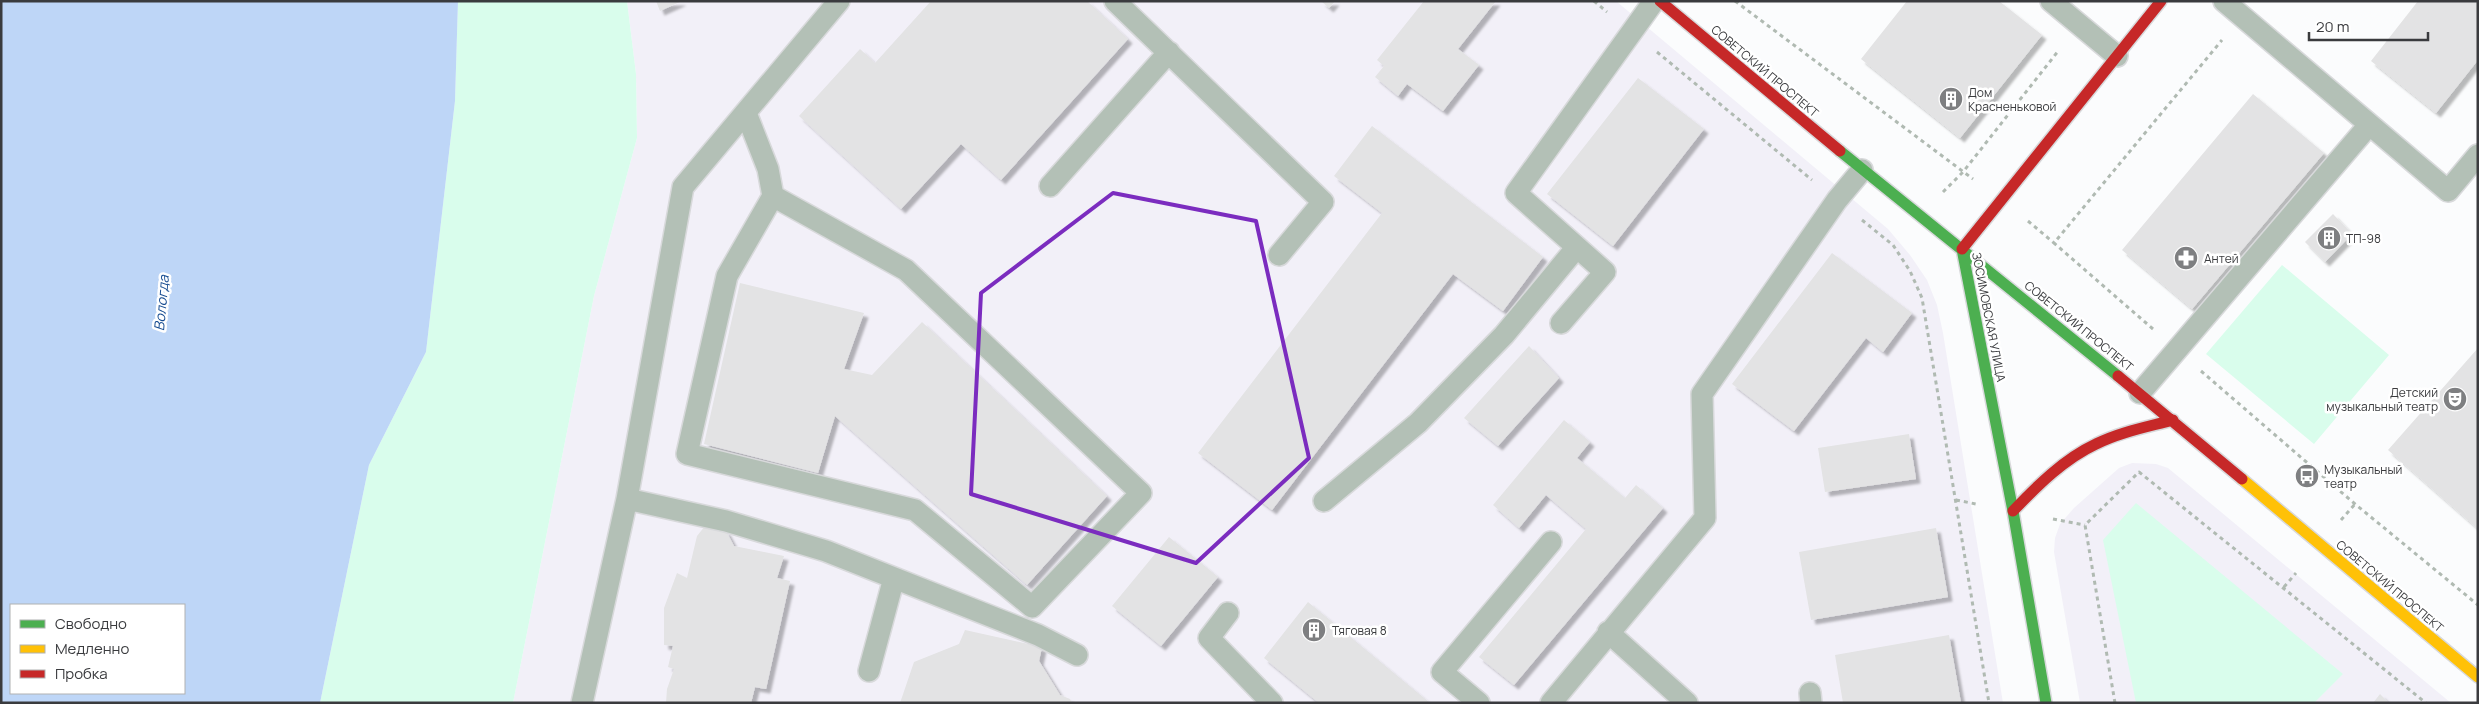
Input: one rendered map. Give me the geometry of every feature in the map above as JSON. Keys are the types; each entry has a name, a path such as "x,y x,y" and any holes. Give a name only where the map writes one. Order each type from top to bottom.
{"street":[{"name":"СОВЕТСКИЙ ПРОСПЕКТ","path":"1660,1 1918,216 1962,249 2140,393 2312,540 2478,677"},
{"name":"ЗОСИМОВСКАЯ УЛИЦА","path":"2046,703 2013,510 1962,249 2162,1"},
{"path":"2013,510 2048,476 2085,449 2127,432 2172,420"}],"lane":[{"path":"582,703 627,499 683,186 839,1"},
{"path":"1115,1 1170,52 1323,202 1279,255"},
{"path":"1561,323 1604,272 1516,193 1654,1"},
{"path":"2051,1 2117,56"},
{"path":"2224,1 2448,191 2478,154"},
{"path":"1050,186 1170,52"},
{"path":"746,113 768,169 773,196 727,276 687,454 915,510 1032,607 1141,493 906,270 773,196"},
{"path":"2140,393 2369,125"},
{"path":"1551,703 1608,632 1705,518 1702,394 1837,200 1862,170"},
{"path":"1324,501 1418,424 1504,335 1577,247"},
{"path":"627,499 726,520 826,551 1038,635 1077,655"},
{"path":"1479,703 1442,672 1550,542"},
{"path":"869,671 894,578"},
{"path":"1228,613 1209,638 1272,703"},
{"path":"1608,632 1687,703"}],"path":[{"path":"1594,1 1893,246 1910,271 1922,298 1989,703"},
{"path":"1735,1 2002,200 2054,243"},
{"path":"1893,246 1918,216 1963,172 2080,25"},
{"path":"2115,703 2085,525 2139,472 2426,703"}],"highlighted area":[{"path":"1113,193 1256,221 1309,458 1196,563 971,494 981,293"}],"shaded area":[{"path":"627,1 1616,1 1888,229 1910,255 1927,280 1937,305 1943,333 2003,703 513,703 594,296 637,138 636,74"},
{"path":"2132,463 2156,464 2168,468 2451,703 2080,703 2054,552 2055,538 2060,524 2074,508 2119,468"}],"green space":[{"path":"458,1 627,1 636,74 637,138 594,296 513,703 320,703 369,465 426,352 455,101"},
{"path":"2282,265 2389,355 2314,444 2206,354"},
{"path":"2136,503 2343,674 2314,703 2136,703 2103,540"}],"water":[{"name":"Вологда","path":"1,1 458,1 455,101 426,352 369,465 320,703 1,703"}],"building":[{"path":"656,1 682,1 660,11"},
{"path":"931,1 1087,1 1128,39 1001,180 961,144 901,209 799,116 860,49 875,63"},
{"path":"1321,1 1335,1 1329,8"},
{"path":"1424,1 1496,1 1458,49 1479,65 1443,111 1407,84 1398,96 1375,77 1384,66 1377,60"},
{"name":"Дом Красненьковой","path":"1907,1 1999,1 2042,35 1960,138 1861,59"},
{"path":"2418,1 2478,1 2478,60 2436,113 2371,61"},
{"path":"1638,78 1704,129 1613,246 1547,194"},
{"path":"2253,94 2324,153 2192,309 2122,250"},
{"path":"1372,126 1543,257 1503,311 1453,274 1272,510 1198,453 1382,213 1334,176"},
{"name":"ТП-98","path":"2333,214 2352,234 2325,262 2305,242"},
{"path":"1832,253 1912,313 1883,352 1866,338 1794,431 1732,384"},
{"path":"740,283 864,313 844,369 872,375 922,322 1107,496 1027,585 835,416 818,473 704,444"},
{"path":"1529,346 1559,378 1498,446 1464,418"},
{"name":"Детский музыкальный театр","path":"2478,348 2478,529 2388,450"},
{"path":"1564,420 1590,442 1577,458 1625,498 1636,485 1663,508 1514,685 1479,657 1586,529 1546,495 1519,528 1493,505"},
{"path":"1909,434 1916,479 1825,492 1818,448"},
{"path":"705,526 726,531 734,546 784,556 777,578 790,581 766,689 755,687 751,703 666,703 667,689 674,669 668,667 673,646 664,645 664,608 677,573 687,578 697,536"},
{"path":"1936,528 1948,597 1811,620 1799,552"},
{"path":"1169,537 1218,577 1161,646 1112,606"},
{"name":"Тяговая 8","path":"1308,602 1430,703 1319,703 1264,658"},
{"path":"965,630 1042,647 1039,661 1060,695 1070,699 1072,703 900,703 914,662 959,644"},
{"path":"1949,635 1961,703 1843,703 1835,655"},
{"path":"2380,694 2389,703 2373,703"}],"traffic: fast":[{"path":"1840,151 2118,376"},
{"path":"1962,249 2013,511 2046,703"}],"traffic: slow":[{"path":"2242,479 2478,677"}],"traffic: jam":[{"path":"1660,1 1840,151"},
{"path":"1962,249 2161,1"},
{"path":"2118,376 2242,479"},
{"path":"2013,511 2052,473 2084,450 2114,436 2173,420"}],"place":[{"name":"Дом Красненьковой","path":"1951,99"},
{"name":"ТП-98","path":"2329,238"},
{"name":"Антей","path":"2186,258"},
{"name":"Детский музыкальный театр","path":"2455,399"},
{"name":"Музыкальный театр","path":"2307,476"},
{"name":"Тяговая 8","path":"1314,630"}]}
